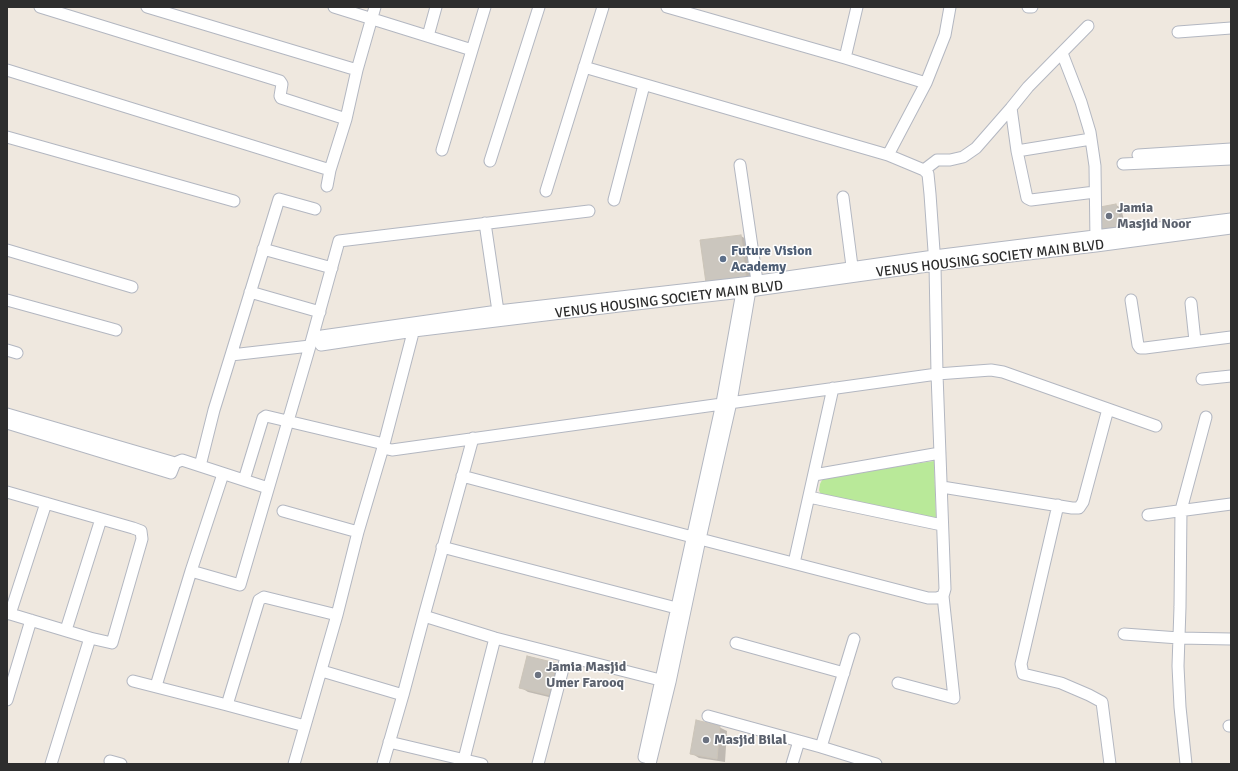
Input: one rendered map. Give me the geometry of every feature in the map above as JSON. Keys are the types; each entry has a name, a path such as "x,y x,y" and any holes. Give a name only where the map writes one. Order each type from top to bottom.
{"street":[{"path":"40,7 280,81 282,84 281,98 346,119"},
{"path":"147,7 356,70"},
{"path":"334,7 472,50"},
{"path":"327,186 330,170 346,119 356,70 375,7"},
{"path":"428,36 436,7"},
{"path":"442,150 485,7"},
{"path":"490,161 539,7"},
{"path":"546,191 603,7"},
{"path":"670,7 926,83"},
{"path":"845,58 857,7"},
{"path":"888,155 926,83 945,35 950,7"},
{"path":"924,170 937,160 950,160 963,157 976,148 1028,87 1088,26"},
{"path":"1178,32 1231,28"},
{"path":"1062,53 1081,102 1090,132 1095,166 1096,241"},
{"path":"584,67 888,155 924,170 928,174 934,261 945,589 943,596 954,698 898,684"},
{"path":"7,70 330,170"},
{"path":"614,200 644,84"},
{"path":"1011,108 1017,151 1027,198 1031,200 1095,192"},
{"path":"7,136 234,201"},
{"path":"1017,151 1091,138"},
{"path":"1231,149 1123,160 1231,159"},
{"path":"650,764 681,609 726,403 748,286 740,165"},
{"path":"843,197 852,273"},
{"path":"200,466 214,410 279,199 315,209"},
{"path":"191,571 240,585 288,420 318,342 320,312 339,241 589,211"},
{"name":"VENUS HOUSING SOCIETY MAIN BLVD","path":"1096,241 1231,218"},
{"path":"485,223 498,316"},
{"name":"VENUS HOUSING SOCIETY MAIN BLVD","path":"231,355 414,327 498,316 619,306 748,286 934,261 1096,241 1231,228"},
{"path":"263,249 332,268"},
{"path":"7,250 132,287"},
{"path":"250,292 320,312"},
{"path":"7,300 116,330"},
{"path":"1131,300 1138,344 1140,348 1231,337"},
{"path":"1192,303 1196,341"},
{"path":"294,764 322,671 414,327"},
{"path":"244,480 263,418 266,416 288,420 383,446 392,450 937,374 991,370 1003,372 1156,426"},
{"path":"1202,379 1231,376"},
{"path":"794,563 833,388"},
{"path":"942,487 1079,508 1083,502 1108,409"},
{"path":"7,414 175,463 182,460 268,488"},
{"path":"1186,764 1178,666 1180,607 1180,510 1206,418"},
{"path":"7,423 172,473 175,463"},
{"path":"383,764 473,438"},
{"path":"814,475 940,453"},
{"path":"156,686 191,571 223,474"},
{"path":"462,476 928,598 943,596"},
{"path":"7,492 141,531 142,539 112,642 90,638 9,613 46,504"},
{"path":"809,497 942,525"},
{"path":"1148,515 1231,504"},
{"path":"1058,505 1021,664 1023,674 1061,684 1090,694 1102,702 1110,764"},
{"path":"283,511 358,532"},
{"path":"66,630 101,519"},
{"path":"442,547 681,609"},
{"path":"227,705 259,600 264,597 337,615"},
{"path":"424,616 495,638 666,682"},
{"path":"7,700 31,620"},
{"path":"1124,634 1231,640"},
{"path":"51,764 90,638"},
{"path":"464,759 495,638"},
{"path":"822,747 854,639"},
{"path":"736,643 844,673"},
{"path":"538,764 566,657"},
{"path":"322,671 403,695"},
{"path":"133,681 305,726"},
{"path":"643,764 666,682"},
{"path":"708,716 822,747 876,764"},
{"path":"792,764 799,741"},
{"path":"389,742 482,764"}],"green space":[{"path":"934,461 936,518 821,496 819,490 822,480 827,477"}],"building":[{"name":"Jamia Masjid Noor","path":"1116,204 1121,226 1099,231 1100,207"},
{"name":"Future Vision Academy","path":"741,235 746,277 706,283 700,240"},
{"name":"Jamia Masjid Umer Farooq","path":"527,656 556,663 549,695 519,688"},
{"name":"Masjid Bilal","path":"696,720 720,726 717,759 690,754"}],"place":[{"name":"Jamia Masjid Noor","path":"1109,216"},
{"name":"Future Vision Academy","path":"723,259"},
{"name":"Jamia Masjid Umer Farooq","path":"538,675"},
{"name":"Masjid Bilal","path":"706,740"}]}
